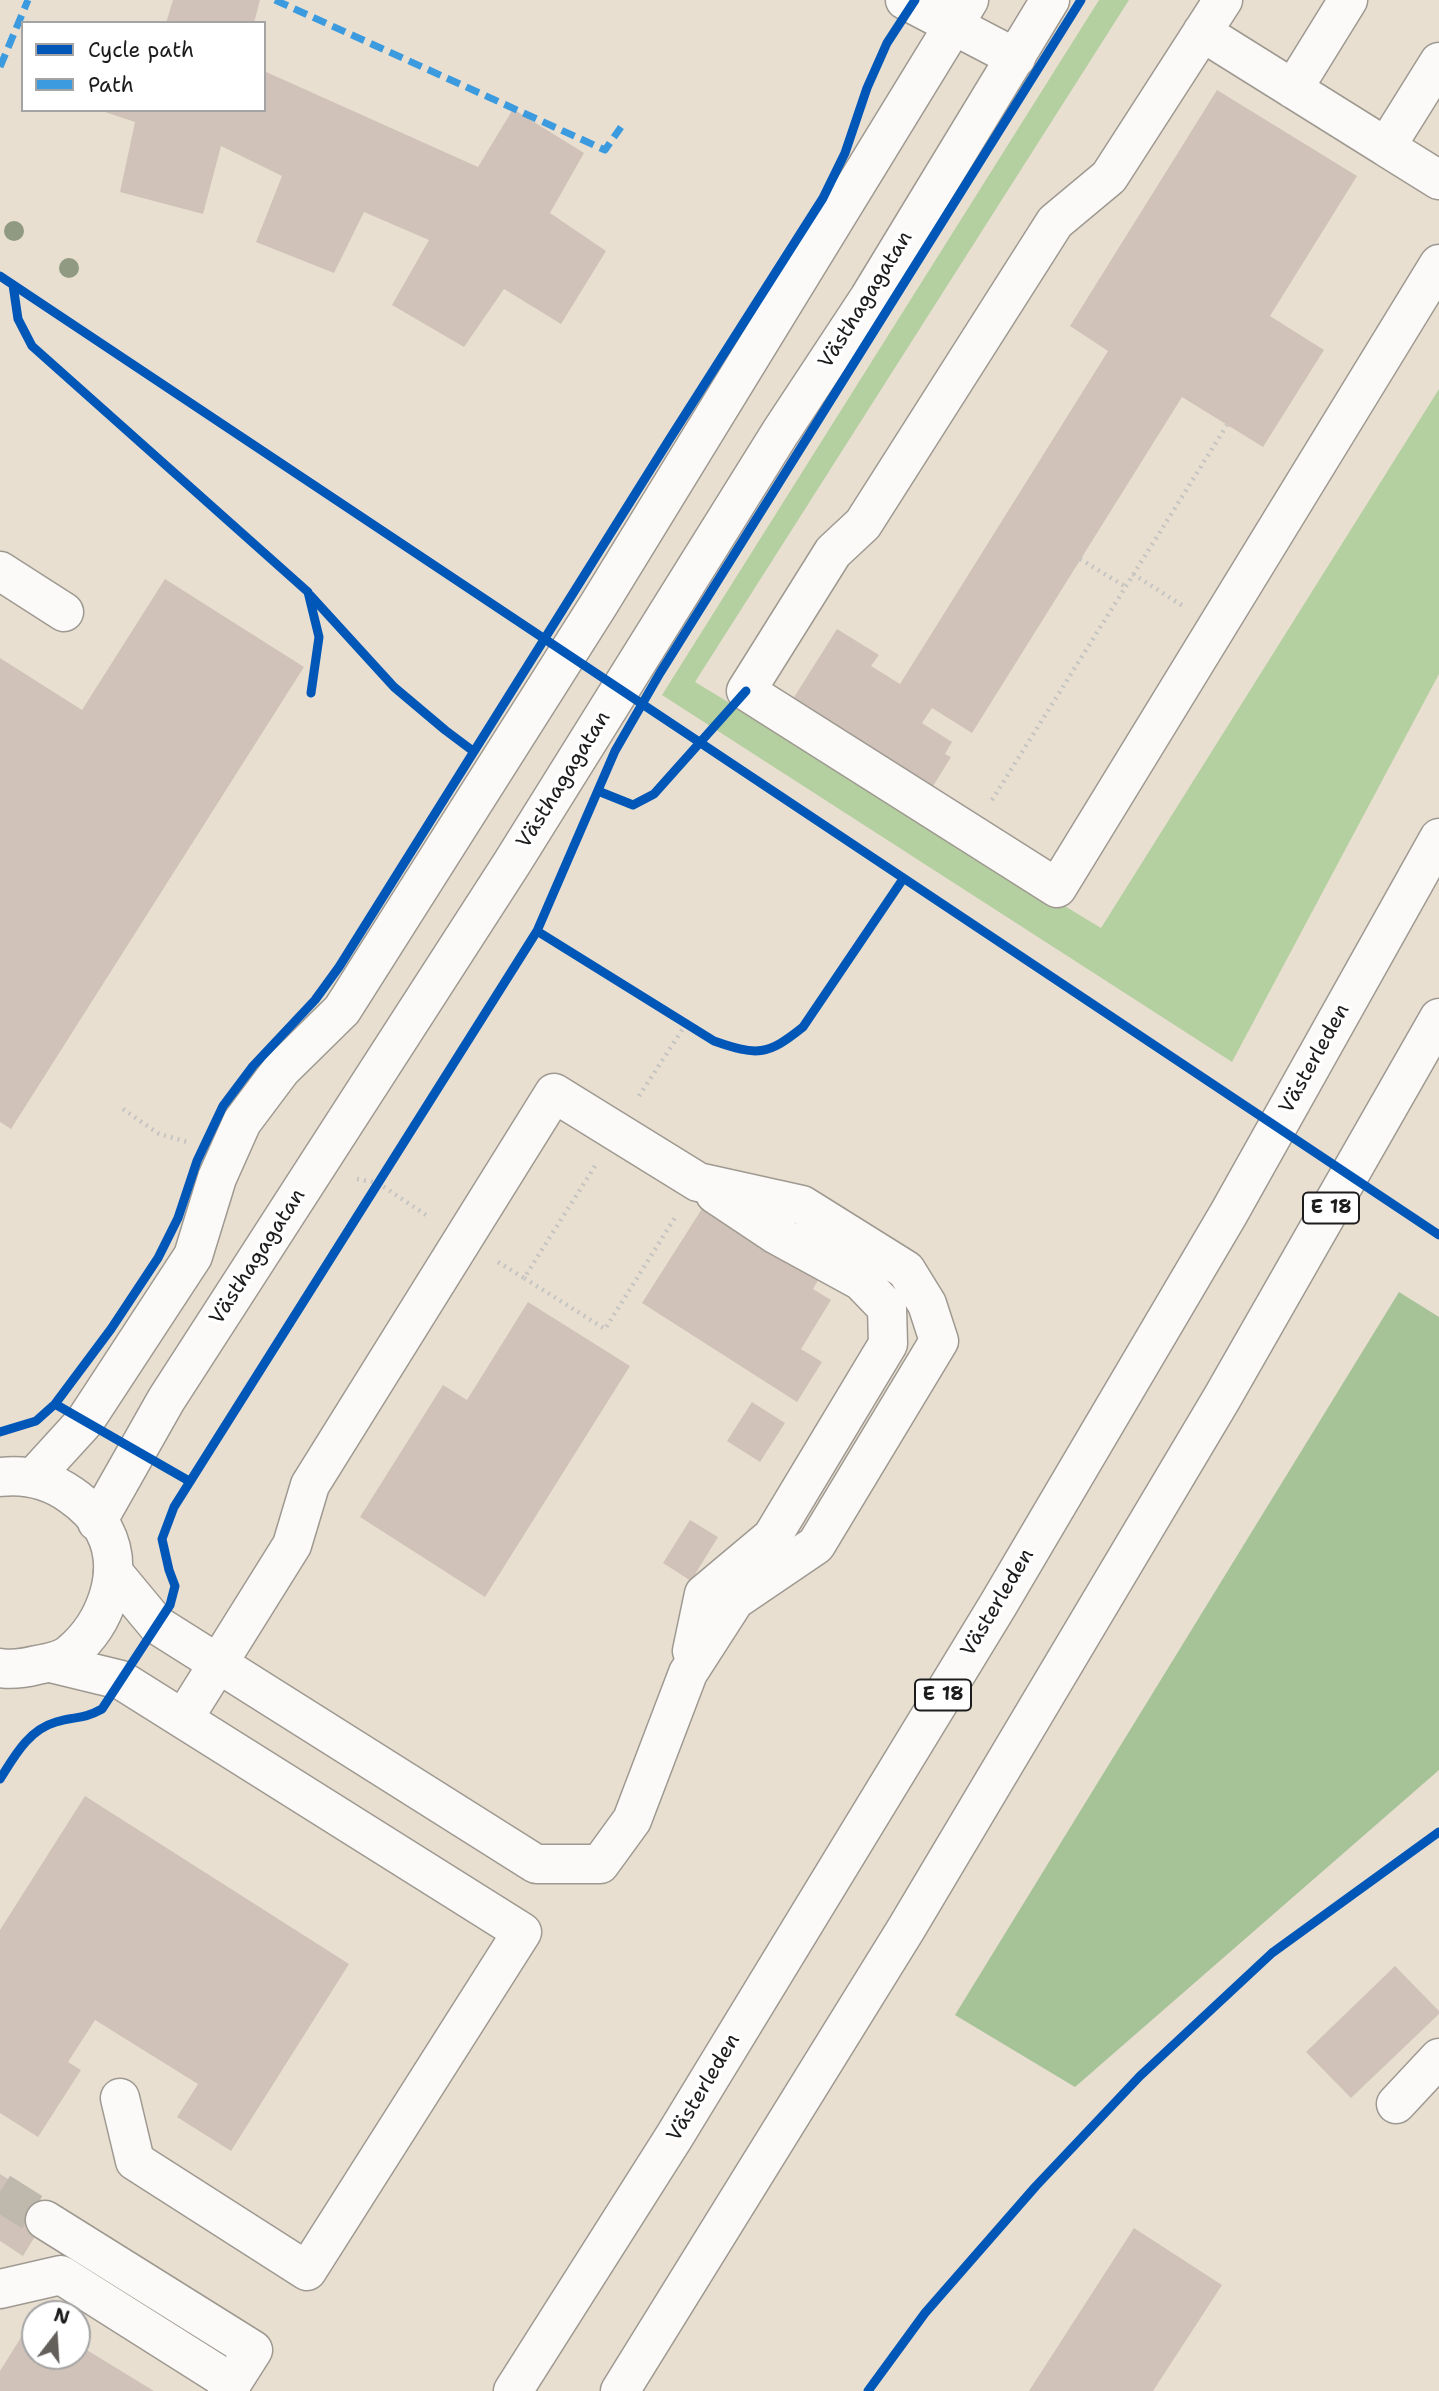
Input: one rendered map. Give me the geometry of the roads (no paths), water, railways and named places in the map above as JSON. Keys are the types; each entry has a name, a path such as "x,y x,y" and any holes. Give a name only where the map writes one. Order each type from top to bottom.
{"main road":[{"path":"905,0 962,12 1016,58"},
{"name":"Västhagagatan","path":"97,1522 166,1399 512,863 780,433 869,298 1050,0"},
{"path":"1223,0 1109,177 1055,222 863,524 833,552 746,691 1057,888 1439,264"},
{"path":"1293,89 1348,0"},
{"path":"16,1477 85,1421 193,1256 217,1178 242,1122 281,1070 342,1010 599,604 962,12"},
{"path":"1202,32 1439,180"},
{"path":"1386,147 1439,62"},
{"path":"0,571 64,612"},
{"name":"Västerleden","path":"513,2391 674,2137 998,1605 1229,1213 1439,838"},
{"name":"E 18","path":"620,2391 906,1929 1222,1398 1439,1018"},
{"path":"113,1572 157,1625 218,1664 536,1864 600,1864 632,1820 688,1673 704,1594 772,1537 888,1344 887,1308 861,1281 775,1234 617,1130 554,1093 310,1485 292,1545 218,1664 184,1718"},
{"path":"688,1673 735,1600 816,1545 939,1341 927,1304 906,1270 802,1205 698,1182"},
{"path":"2,1671 51,1662 71,1654 97,1624 108,1601 113,1572 104,1531 83,1503 59,1486 16,1477"},
{"path":"51,1662 121,1680 522,1932 307,2272 135,2161 120,2098"},
{"path":"1396,2104 1439,2059"},
{"path":"0,2289 61,2275 229,2387 253,2350 45,2220"}],"tunnel":[{"path":"0,2192 45,2220"}]}
